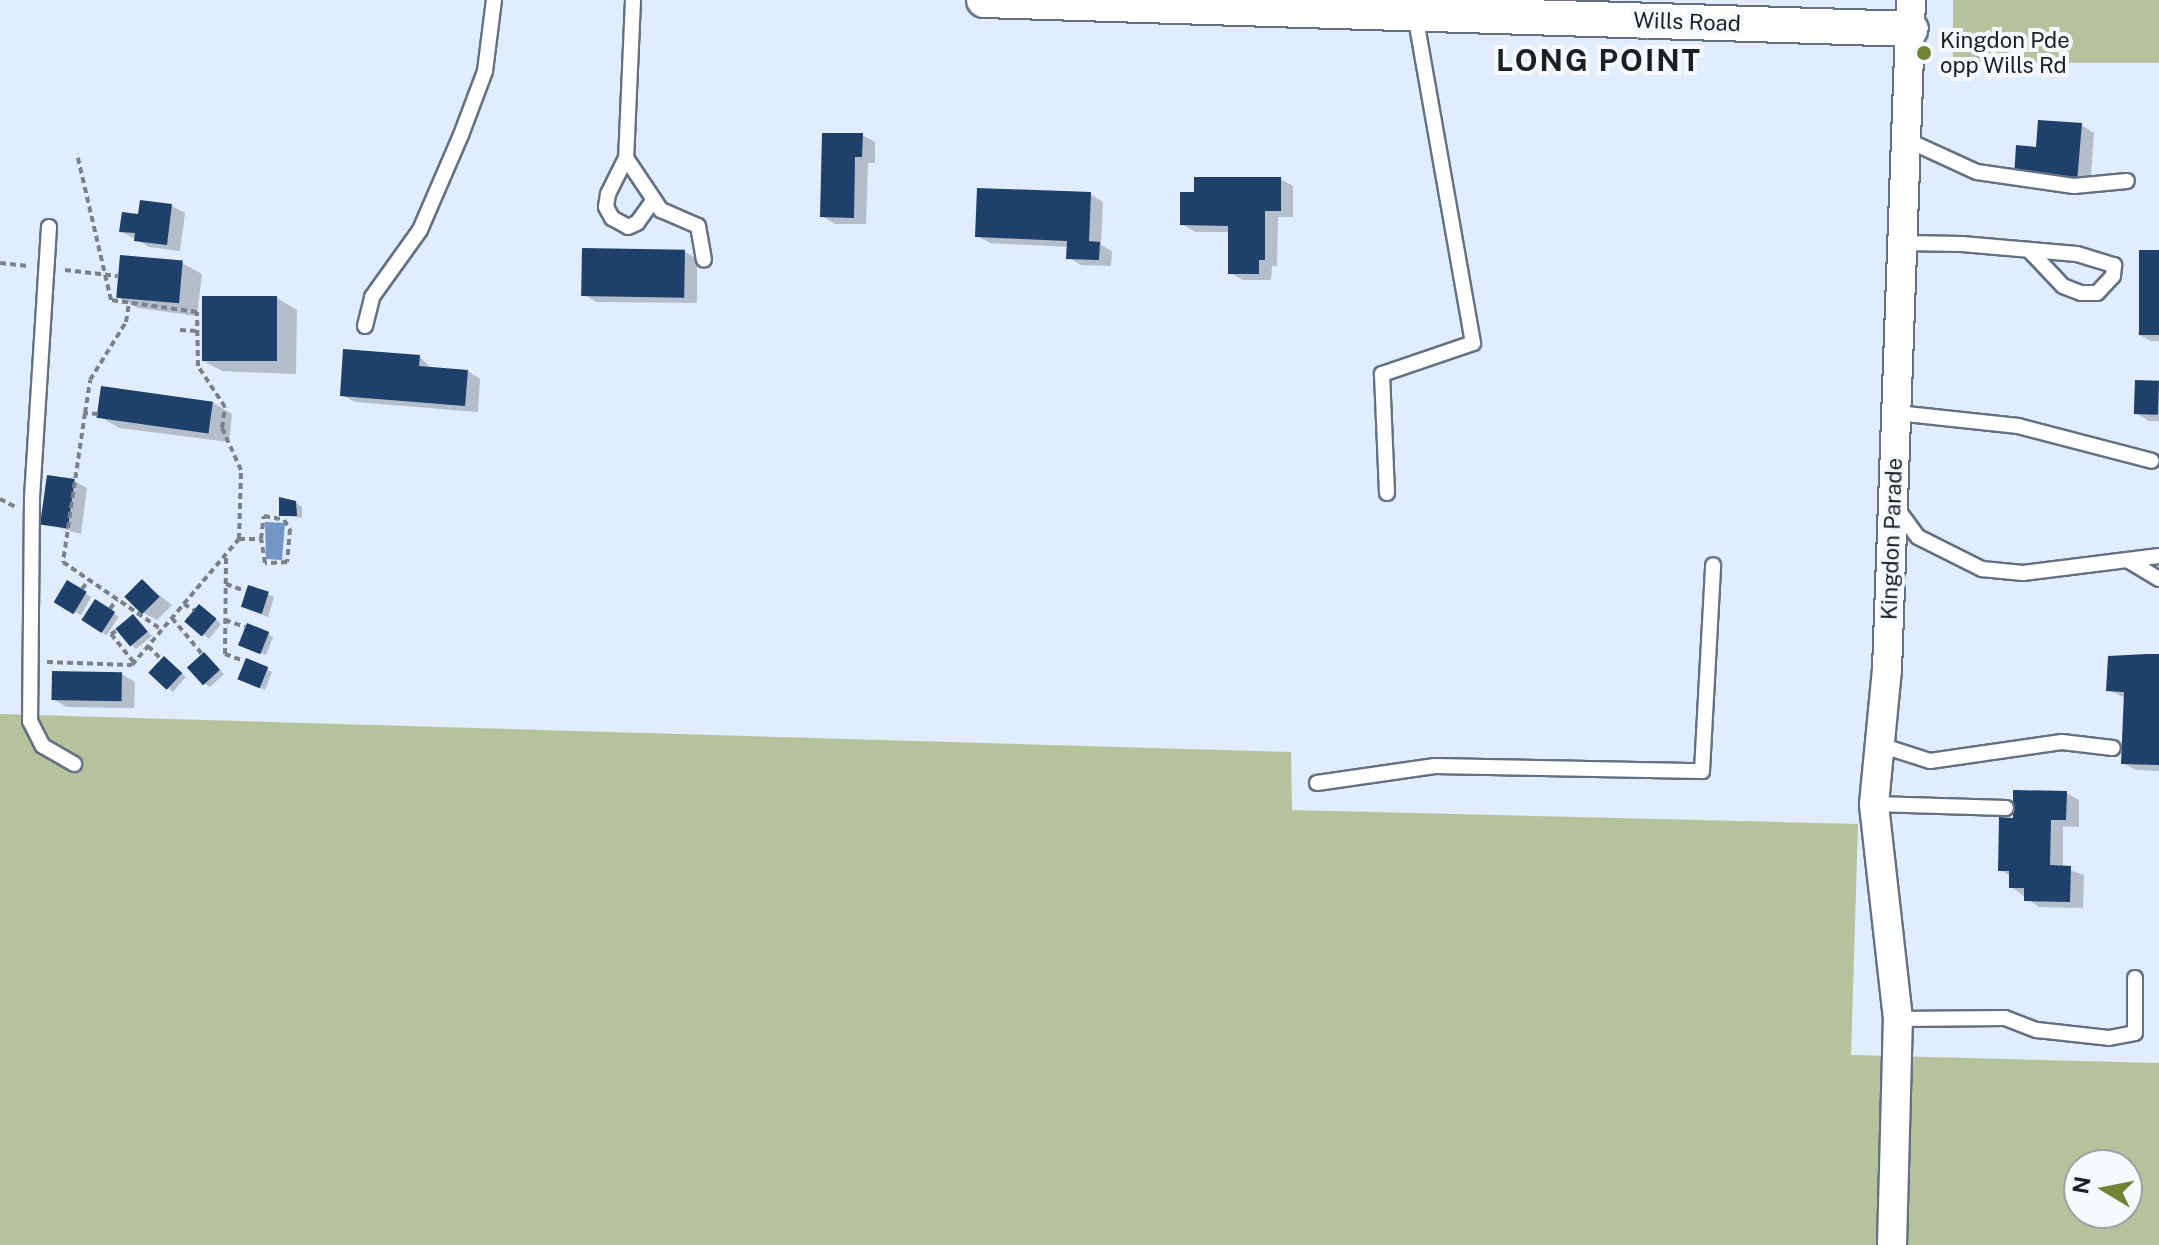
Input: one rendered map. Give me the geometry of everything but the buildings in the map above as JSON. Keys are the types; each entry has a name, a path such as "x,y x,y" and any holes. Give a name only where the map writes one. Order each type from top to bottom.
{"street":[{"name":"Wills Road","path":"984,0 1415,14 1911,15"},
{"name":"Kingdon Parade","path":"1892,1245 1900,1076 1898,1019 1874,804 1893,504 1911,15"}],"lane":[{"path":"365,326 372,297 420,230 461,135 485,71 494,0"},
{"path":"633,0 626,158 608,194 606,207 612,218 628,227 637,223 653,201"},
{"path":"1387,493 1382,374 1473,343 1415,14"},
{"path":"1907,140 1977,172 2074,186 2127,181"},
{"path":"626,158 661,210 698,226 704,259"},
{"path":"49,227 32,498 30,721 43,746 74,764"},
{"path":"1903,243 2029,250 2102,260 2114,265 2113,276 2097,293 2081,293 2063,286 2029,250"},
{"path":"1897,413 2018,426 2152,461"},
{"path":"1893,504 1918,537 1982,569 2023,573 2159,556"},
{"path":"2129,561 2159,579"},
{"path":"1317,783 1435,766 1702,771 1713,565"},
{"path":"1880,745 1930,761 2062,742 2113,748"},
{"path":"1874,804 2006,808"},
{"path":"1898,1019 2005,1018 2037,1030 2109,1038 2135,1033 2135,978"}],"path":[{"path":"30,661 134,662 239,539 241,470 222,428 225,407 198,366 197,312 129,304 109,296 77,154"},
{"path":"129,304 126,322 90,380 63,562 162,630"},
{"path":"180,330 197,331"},
{"path":"85,413 98,414"},
{"path":"264,516 284,520 290,529 287,562 265,563 261,539 264,516"},
{"path":"239,539 261,539"},
{"path":"226,556 225,654 244,661"},
{"path":"82,589 89,580"},
{"path":"226,584 245,591"},
{"path":"110,609 117,599"},
{"path":"184,604 194,610"},
{"path":"172,618 202,654"},
{"path":"225,620 245,627"},
{"path":"116,631 111,634 134,662"},
{"path":"148,646 161,659"}],"green space":[{"path":"1953,0 2159,0 2159,63 1953,63"},
{"path":"0,714 1291,752 1292,810 1858,824 1851,1055 2159,1063 2159,1245 0,1245"}],"water":[{"path":"265,522 285,523 282,560 266,559"}],"place":[{"name":"Kingdon Pde opp Wills Rd","path":"1924,53"}],"district":[{"name":"LONG POINT","path":"1599,60"}]}
